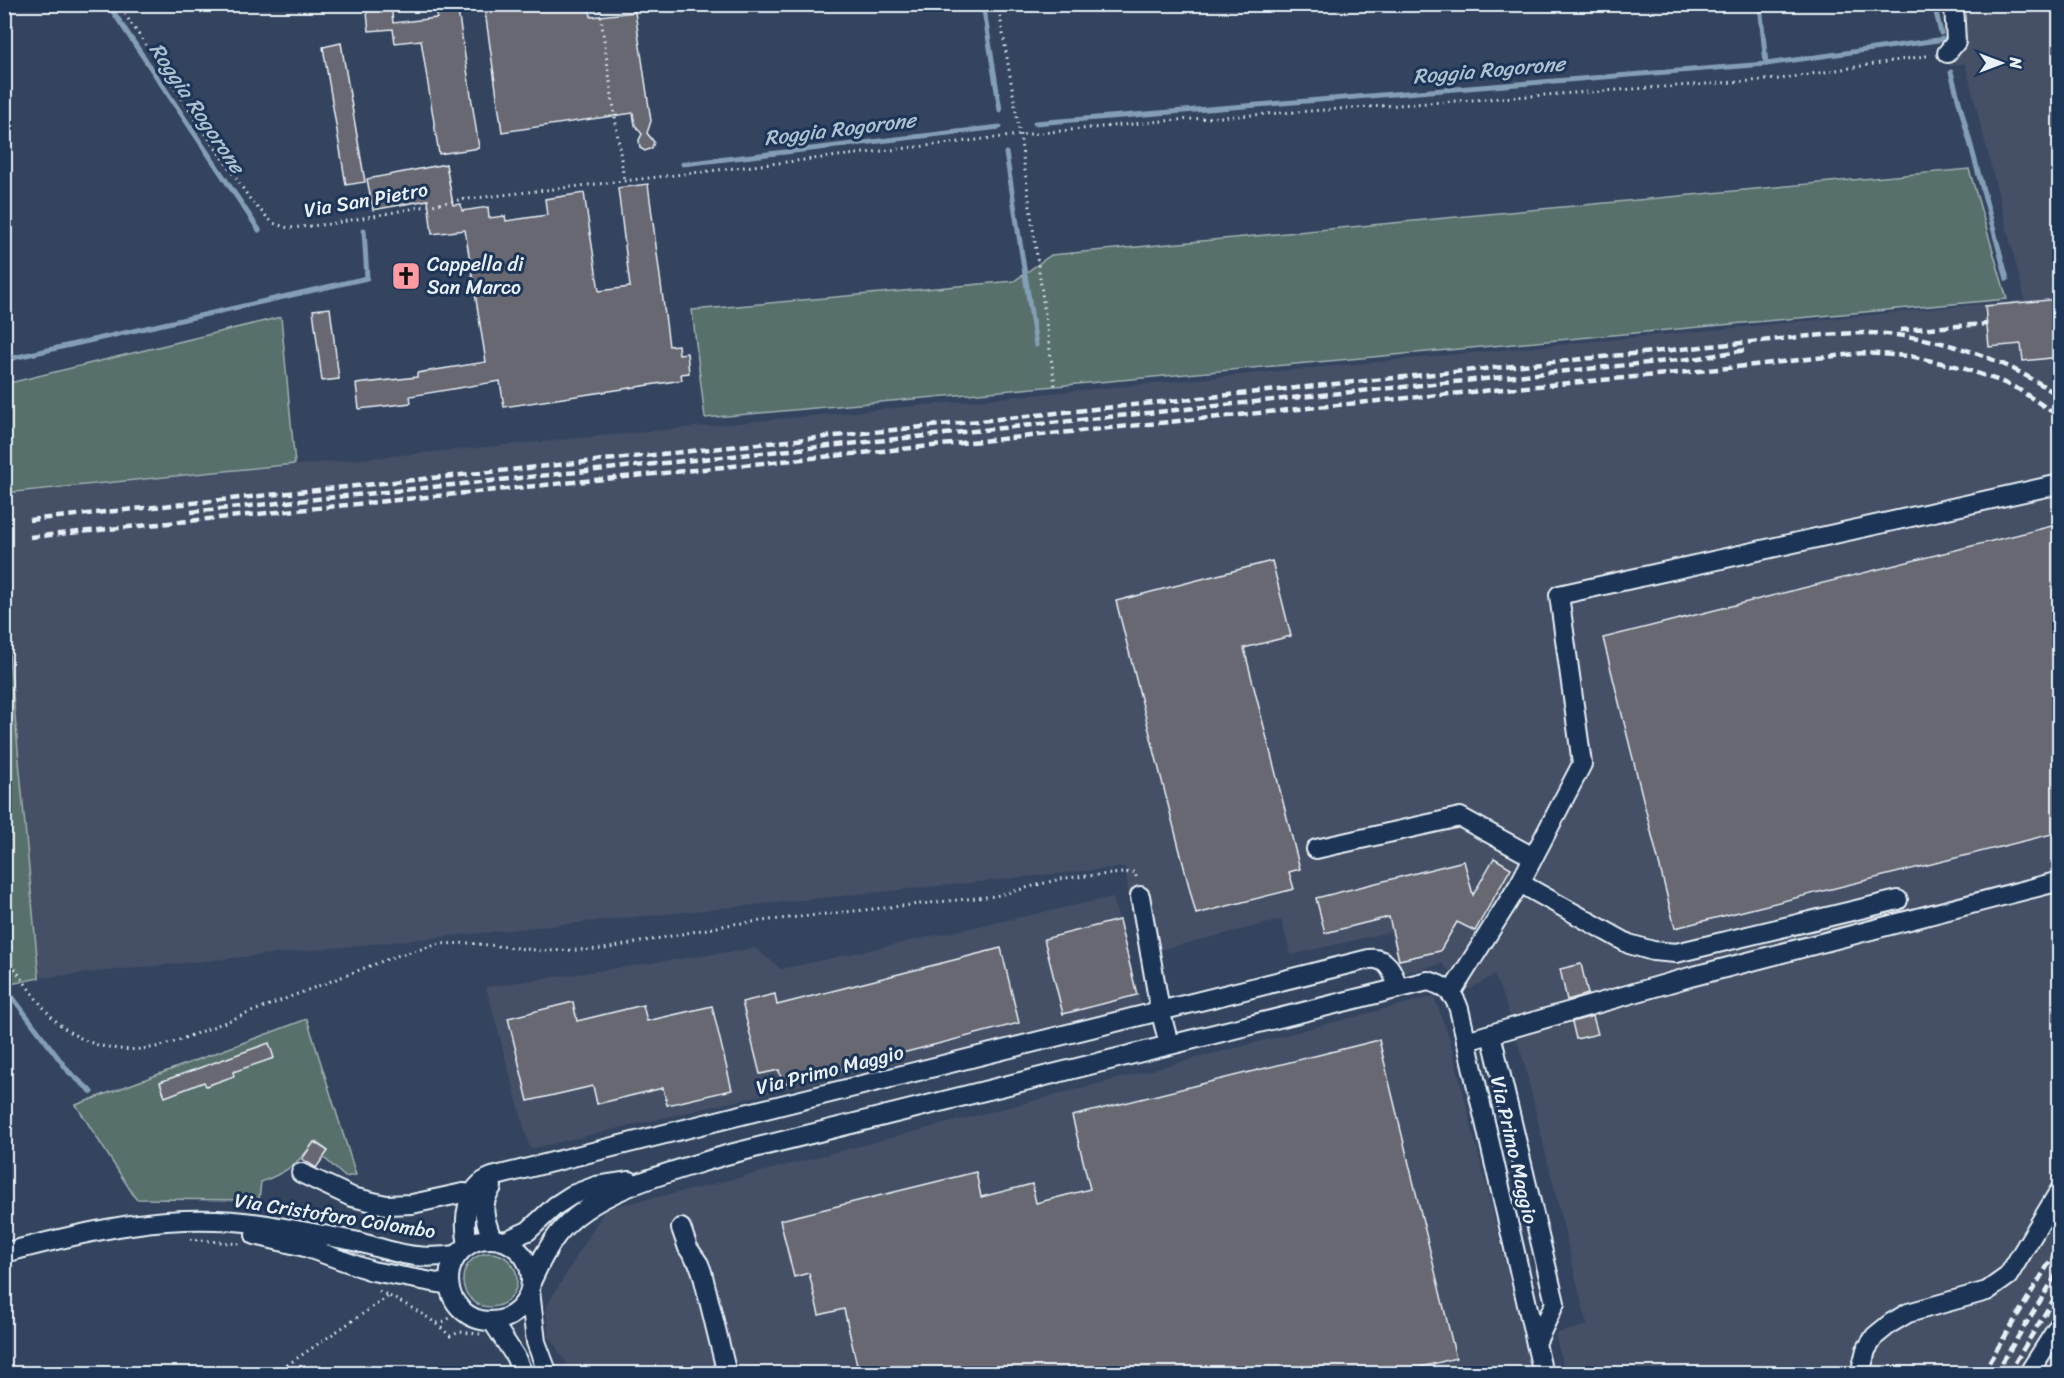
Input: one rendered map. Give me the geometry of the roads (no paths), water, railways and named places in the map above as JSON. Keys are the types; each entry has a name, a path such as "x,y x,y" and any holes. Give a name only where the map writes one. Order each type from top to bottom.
{"street":[{"path":"1947,52 1956,42 1954,4"},
{"path":"489,1328 518,1311 525,1302 547,1250 559,1233 576,1216 602,1200 653,1178 726,1155 1398,987 1428,981 1439,984 1451,993 1520,883 1582,764 1559,595 2060,484"},
{"path":"1316,849 1460,817 1533,857"},
{"path":"1466,1041 1690,976 2060,882"},
{"path":"1520,883 1629,944 1653,951 1676,953 1898,900"},
{"path":"1140,896 1160,1010 1169,1044"},
{"name":"Via Primo Maggio","path":"479,1195 478,1185 487,1179 1369,958 1380,960 1388,965 1398,987"},
{"name":"Via Primo Maggio","path":"1451,993 1459,1009 1543,1374"},
{"path":"1491,1034 1555,1303 1536,1343"},
{"path":"301,1173 352,1197 386,1205 412,1204 456,1194 479,1195"},
{"path":"499,1240 528,1230 558,1204 580,1191 604,1184 653,1178"},
{"path":"1860,1374 1866,1350 1875,1336 1891,1323 1908,1313 1987,1291 2008,1276 2060,1190"},
{"path":"479,1195 484,1206 484,1216 499,1240 516,1248 525,1257 530,1269 536,1342 548,1374"},
{"path":"463,1250 468,1203 479,1195"},
{"name":"Via Cristoforo Colombo","path":"4,1253 130,1224 173,1220 216,1220 275,1227 361,1243 414,1256 463,1250 480,1240 499,1240"},
{"name":"Via Cristoforo Colombo","path":"63,1238 157,1227 228,1230 297,1245 372,1271 449,1285 450,1269 463,1250"},
{"path":"681,1228 688,1248 702,1272 727,1374"},
{"path":"449,1285 452,1297 462,1310 489,1328 515,1356 523,1374"},
{"path":"2028,1374 2060,1324"}],"waterway":[{"name":"Roggia Rogorone","path":"108,4 259,230"},
{"path":"983,4 1000,110"},
{"path":"1760,4 1766,64"},
{"path":"1934,4 1941,33"},
{"name":"Roggia Rogorone","path":"1035,123 1766,64 1945,39"},
{"path":"1951,72 2007,279"},
{"name":"Roggia Rogorone","path":"683,164 1000,127"},
{"path":"1006,153 1036,345"},
{"path":"4,360 367,278 364,230"},
{"path":"4,986 69,1072 92,1092"}],"railway":[{"path":"1900,330 1987,324"},
{"path":"29,520 1810,336 1891,334 1942,343 1992,359 2016,370 2060,397"},
{"path":"191,512 1699,358 1745,350"},
{"path":"30,537 1863,353 1910,356 1959,367 2018,389 2060,417"},
{"path":"1982,1374 2060,1245"},
{"path":"1995,1374 2060,1269"},
{"path":"2008,1374 2060,1289"}],"place":[{"name":"Cappella di San Marco","path":"406,276"}]}
